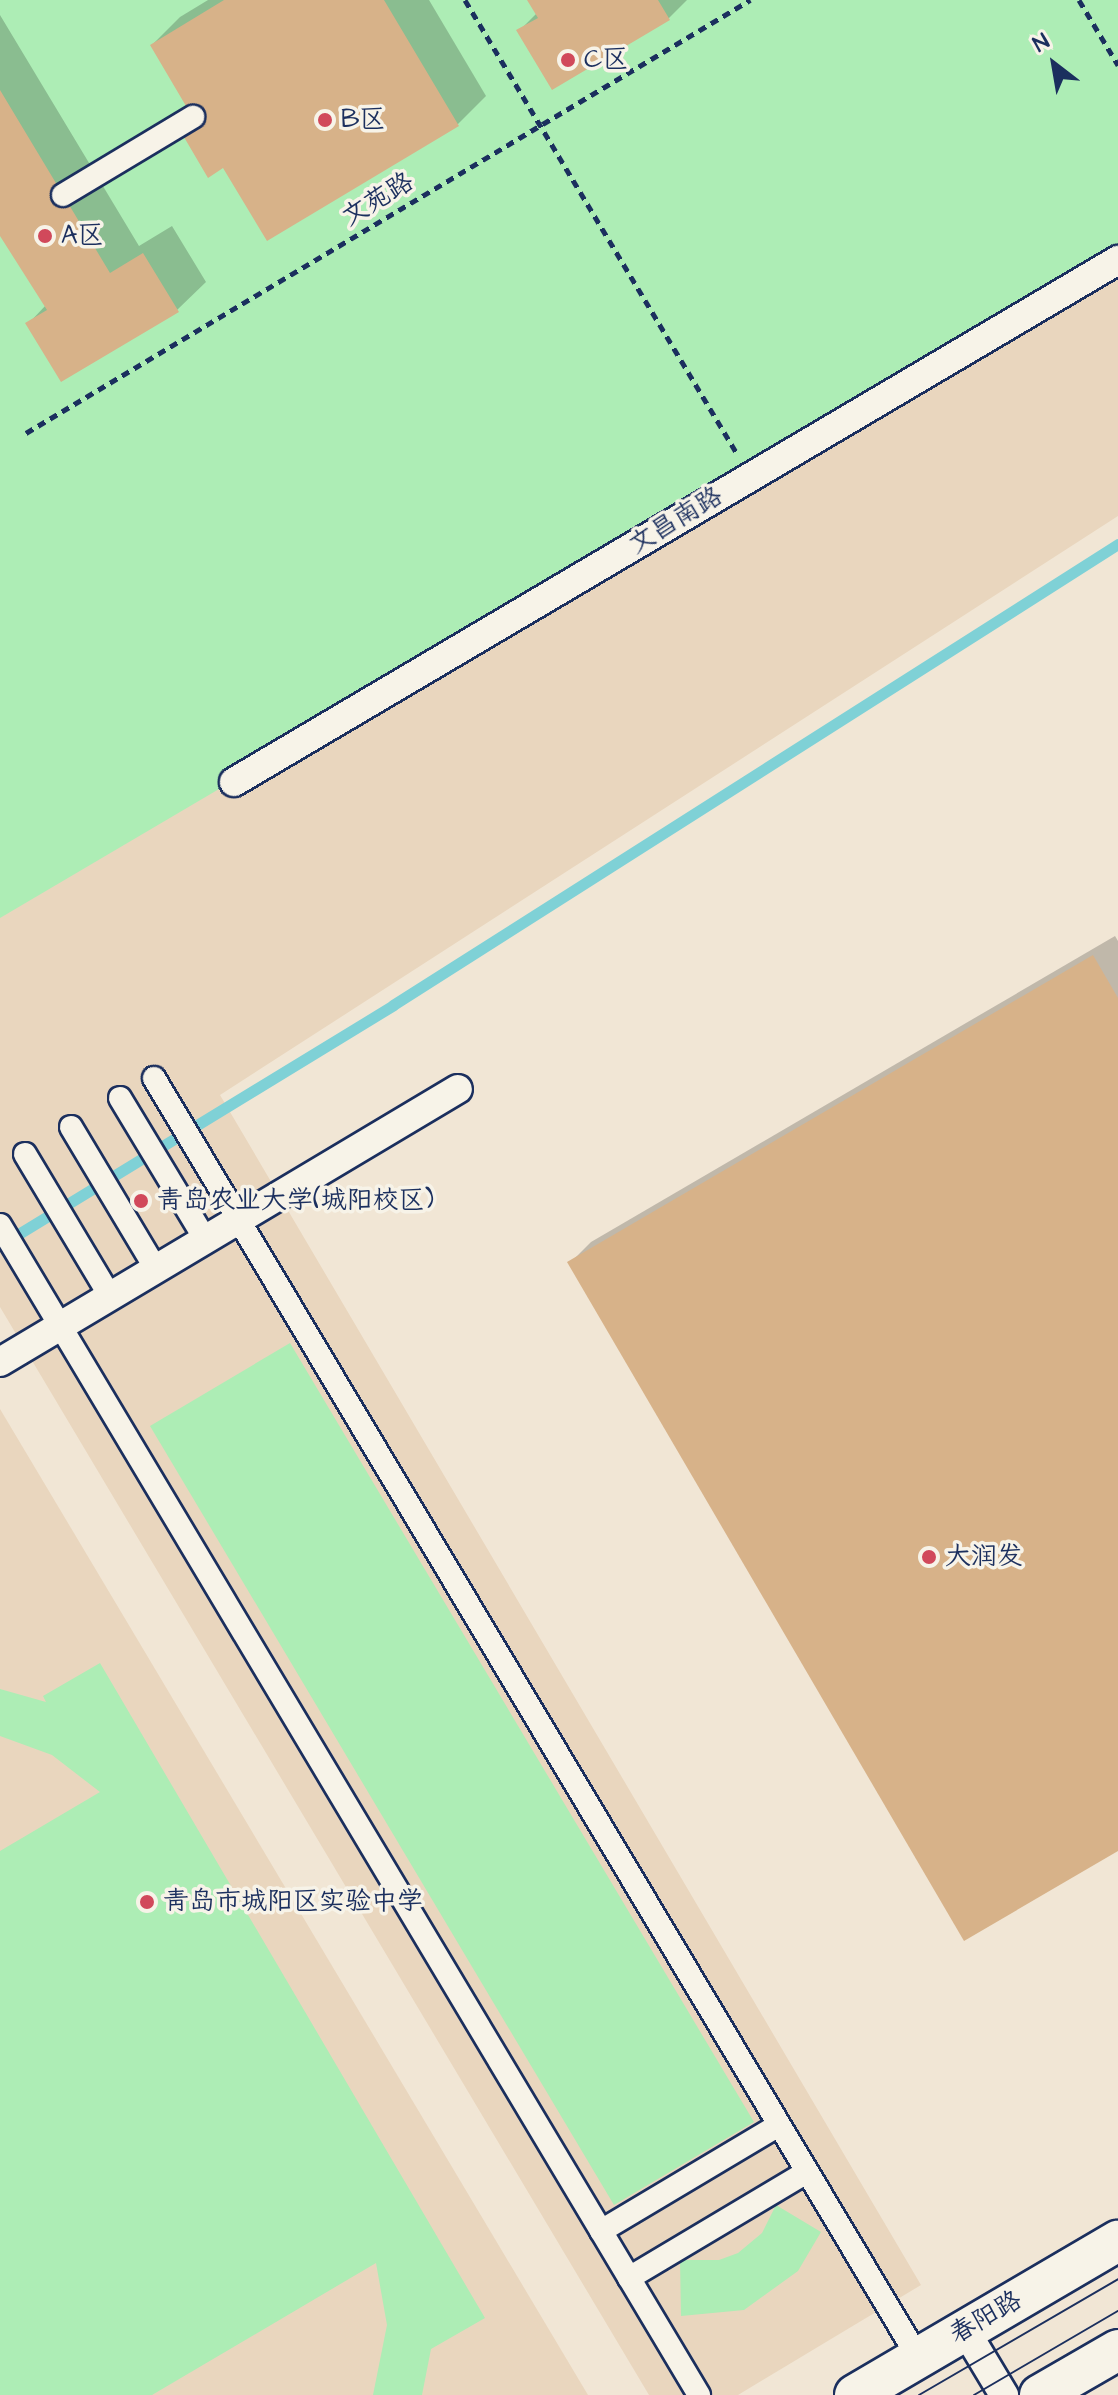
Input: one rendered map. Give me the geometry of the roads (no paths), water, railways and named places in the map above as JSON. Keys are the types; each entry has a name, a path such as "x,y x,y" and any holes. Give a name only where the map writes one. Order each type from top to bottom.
{"main road":[{"name":"春阳路","path":"855,2395 1118,2241"},
{"path":"1040,2395 1118,2350"}],"street":[{"path":"63,195 193,117"},
{"name":"文昌南路","path":"234,782 1118,260"},
{"path":"154,1078 918,2357"},
{"path":"0,1362 458,1089"},
{"path":"120,1098 205,1239"},
{"path":"71,1127 156,1269"},
{"path":"25,1154 110,1296"},
{"path":"0,1225 699,2395"},
{"path":"601,2231 779,2125"},
{"path":"629,2278 807,2172"},
{"path":"965,2330 1004,2395"}],"waterway":[{"path":"7,1241 393,1005 1118,544"}],"tram line":[{"path":"919,2395 1118,2279"},
{"path":"974,2395 1118,2311"}],"place":[{"name":"C区","path":"568,60"},
{"name":"B区","path":"325,120"},
{"name":"A区","path":"45,236"},
{"name":"青岛农业大学(城阳校区)","path":"141,1201"},
{"name":"大润发","path":"929,1557"},
{"name":"青岛市城阳区实验中学","path":"147,1902"}]}
